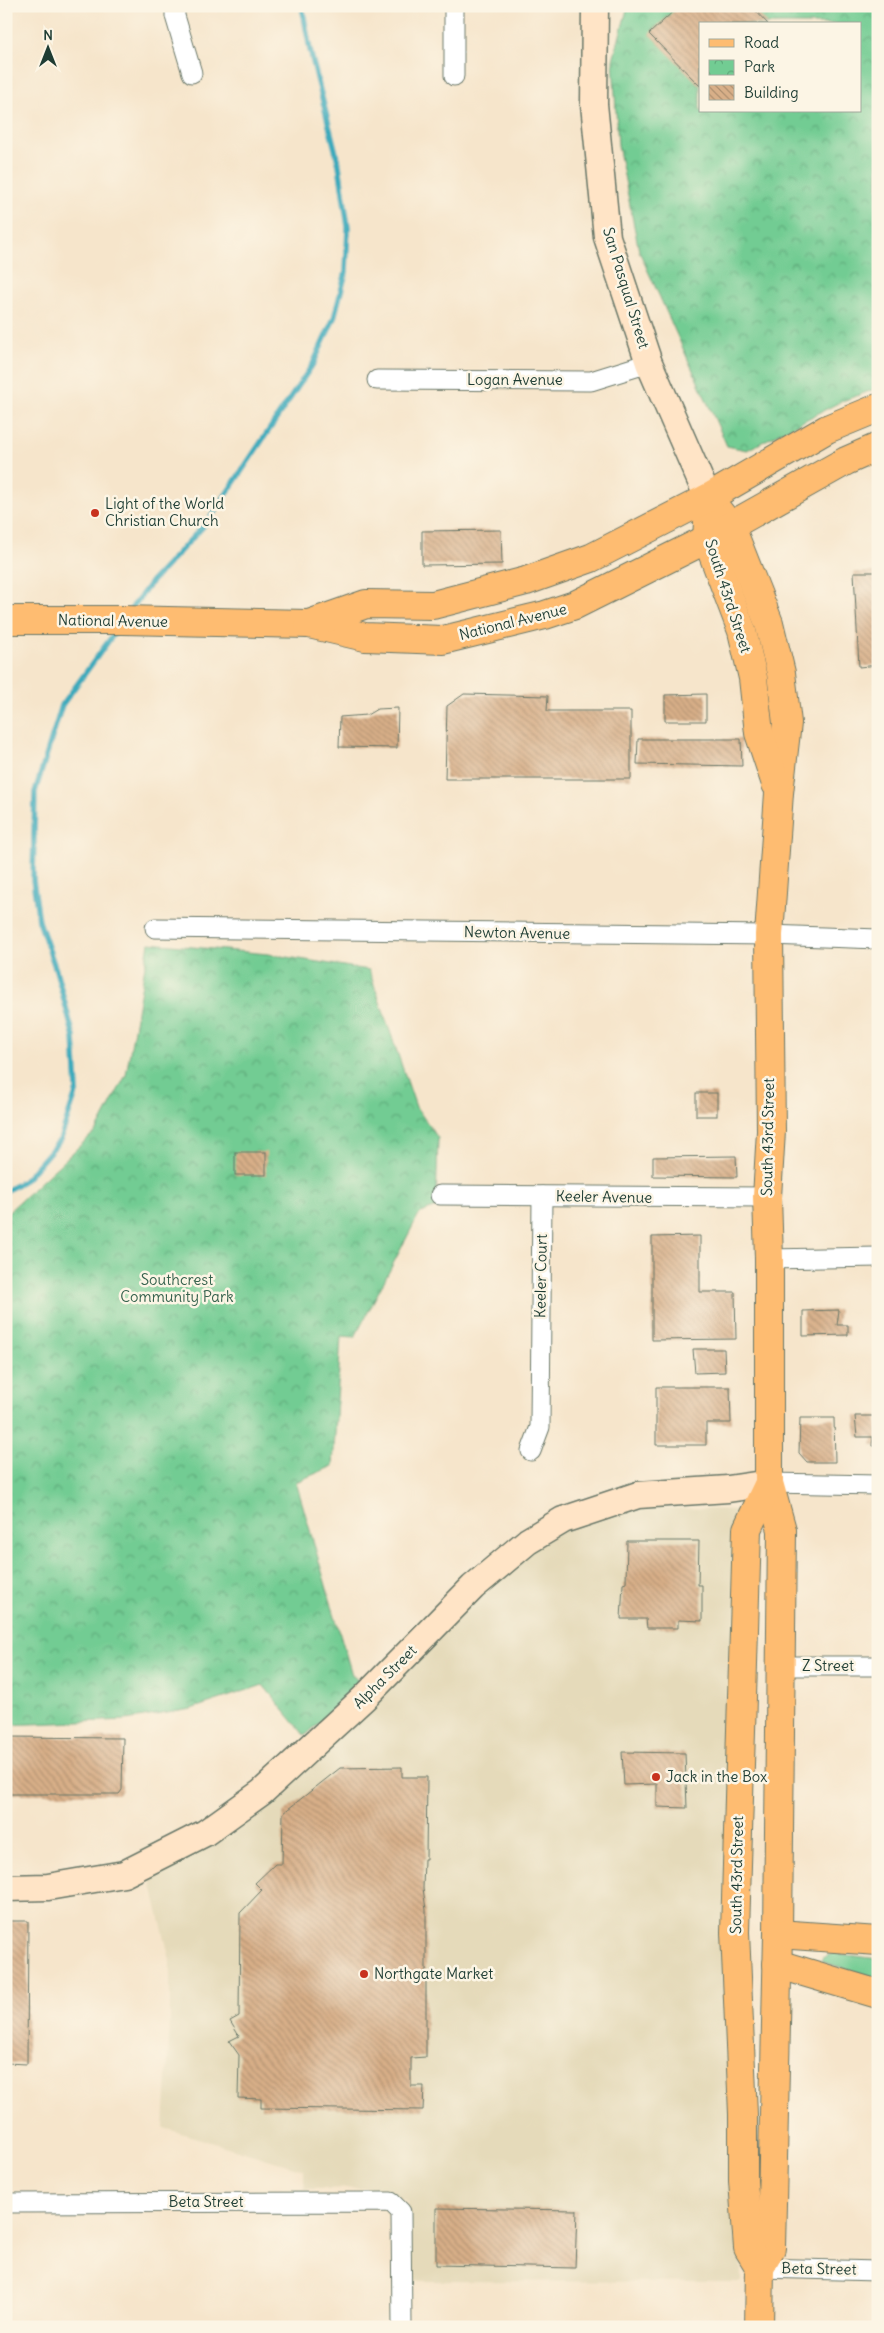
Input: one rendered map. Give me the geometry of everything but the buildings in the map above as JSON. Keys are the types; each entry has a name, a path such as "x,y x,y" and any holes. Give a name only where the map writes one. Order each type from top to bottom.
{"main road":[{"path":"708,498 827,429 878,408"},
{"path":"719,533 846,461 878,447"},
{"name":"South 43rd Street","path":"708,498 719,533 754,678 759,733 778,793 769,935 771,1131 767,1197 769,1259 768,1483 782,1530 779,1666 778,1934 771,2248 760,2268 760,2327"},
{"name":"National Avenue","path":"309,624 366,604 433,605 526,582 591,558 708,498"},
{"name":"National Avenue","path":"6,620 309,624 365,638 443,640 545,615 575,605 719,533"},
{"path":"406,638 411,624 476,610 497,602 526,582"},
{"name":"South 43rd Street","path":"760,2268 748,2248 736,1944 746,1529 768,1483"},
{"path":"736,1944 778,1934 878,1941"},
{"path":"736,1944 777,1964 878,1994"}],"street":[{"path":"175,6 175,16 192,73"},
{"path":"454,6 454,76"},
{"name":"San Pasqual Street","path":"595,6 594,104 607,237 649,363 708,498"},
{"name":"Logan Avenue","path":"377,380 592,381 649,363"},
{"name":"Newton Avenue","path":"155,928 769,935 878,940"},
{"name":"Keeler Avenue","path":"440,1195 767,1197"},
{"name":"Keeler Court","path":"531,1451 540,1427 542,1196"},
{"path":"769,1259 878,1258"},
{"path":"768,1483 878,1485"},
{"name":"Alpha Street","path":"6,1888 48,1888 124,1874 205,1833 262,1792 364,1698 473,1587 528,1541 563,1520 638,1495 728,1489 768,1483"},
{"name":"Z Street","path":"779,1666 878,1666"},
{"name":"Beta Street","path":"6,2203 391,2202 401,2212 402,2327"},
{"name":"Beta Street","path":"760,2268 878,2271"}],"shaded area":[{"path":"639,1507 742,1510 741,2282 410,2281 407,2202 386,2188 304,2189 304,2170 164,2128 170,2023 170,1960 148,1869 241,1822 508,1565 559,1530"}],"green space":[{"path":"628,6 878,6 878,388 842,401 747,450 727,446 639,251 618,145 613,60"},
{"name":"Southcrest Community Park","path":"149,943 268,954 369,970 416,1107 438,1138 436,1207 419,1214 355,1337 341,1336 333,1466 296,1482 352,1675 362,1684 305,1736 263,1685 191,1709 126,1720 6,1725 6,1214 97,1130 126,1075"},
{"path":"834,1953 878,1959 878,1978 823,1962 822,1958"}],"waterway":[{"path":"129,612 152,581 209,520 313,364 334,318 346,272 348,227 339,165 310,50 302,6"},
{"path":"6,1191 26,1179 60,1140 77,1090 74,1037 56,970 39,921 33,880 35,792 62,705 118,628"}],"place":[{"name":"Light of the World Christian Church","path":"95,513"},
{"name":"Jack in the Box","path":"656,1777"},
{"name":"Northgate Market","path":"364,1974"}]}
